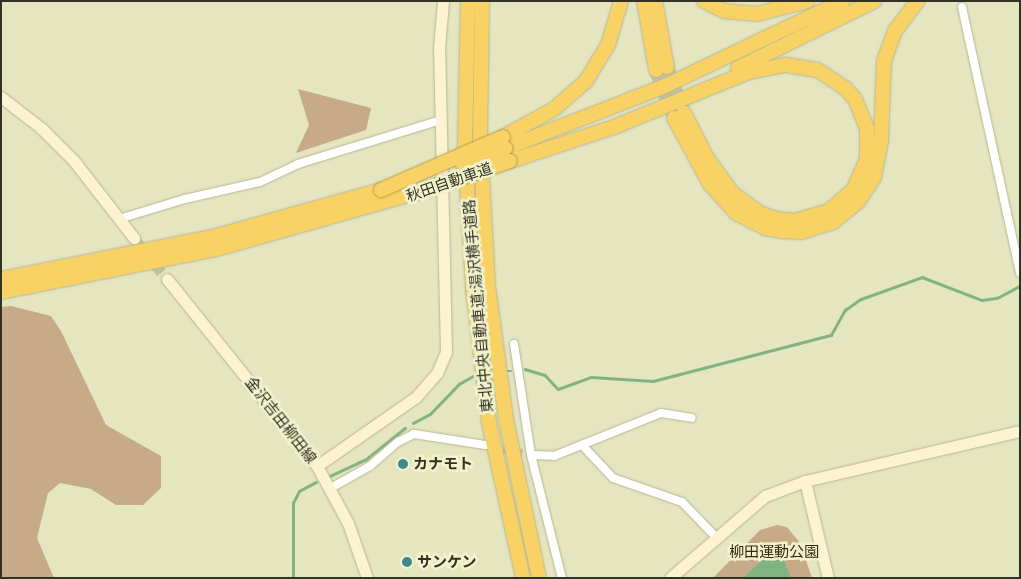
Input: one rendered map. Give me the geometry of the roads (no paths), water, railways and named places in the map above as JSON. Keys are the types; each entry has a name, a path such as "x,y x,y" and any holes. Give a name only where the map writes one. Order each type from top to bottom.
{"highway":[{"name":"東北中央自動車道;湯沢横手道路","path":"468,1 465,150 473,290 489,423 523,578"},
{"name":"東北中央自動車道;湯沢横手道路","path":"482,1 480,138 488,286 506,420 539,578"},
{"path":"506,149 586,81 608,45 621,1"},
{"path":"644,1 662,68 656,1"},
{"path":"704,1 740,14 757,14 807,1"},
{"name":"秋田自動車道","path":"1,292 216,249 415,193 506,149 665,86 843,1"},
{"name":"秋田自動車道","path":"506,149 670,99 874,1"},
{"path":"1,279 212,237 381,190 506,149 614,127 749,72 786,65 818,70 850,94 867,128 867,159 853,190 829,211 795,221 777,219 761,214 733,194 679,115 710,184 736,213 765,228 801,232 833,222 858,202 874,177 881,142 884,61 895,31 918,1"}],"street":[{"path":"317,466 416,397 429,384 443,363 448,340 439,48 444,1"},
{"path":"962,7 1020,273"},
{"path":"1,97 41,128 74,161 134,238"},
{"path":"119,219 185,198 260,182 298,164 441,120"},
{"name":"金沢吉田柳田線","path":"167,279 317,466 348,523 367,578"},
{"path":"514,344 531,455 562,578"},
{"path":"531,455 554,456 661,413 692,418"},
{"path":"670,578 715,536 765,496 805,481 1020,431"},
{"path":"329,488 374,463 398,442 414,434 485,445"},
{"path":"582,445 613,478 682,502 715,536"},
{"path":"805,481 828,578"}],"waterway":[{"path":"525,369 545,375 558,389 591,377 653,381 831,335 845,310 861,299 922,277 982,300 997,298 1020,286"},
{"path":"413,423 430,414 459,384 473,376"},
{"path":"330,476 365,460 405,428"},
{"path":"293,578 293,503 299,491 316,482"}],"tunnel":[{"path":"667,67 683,111"},
{"path":"656,70 673,115"},
{"path":"134,238 167,279"},
{"path":"491,447 531,455"}],"place":[{"name":"カナモト","path":"403,464"},
{"name":"サンケン","path":"407,562"}],"park label":[{"name":"柳田運動公園","path":"774,552"}]}
